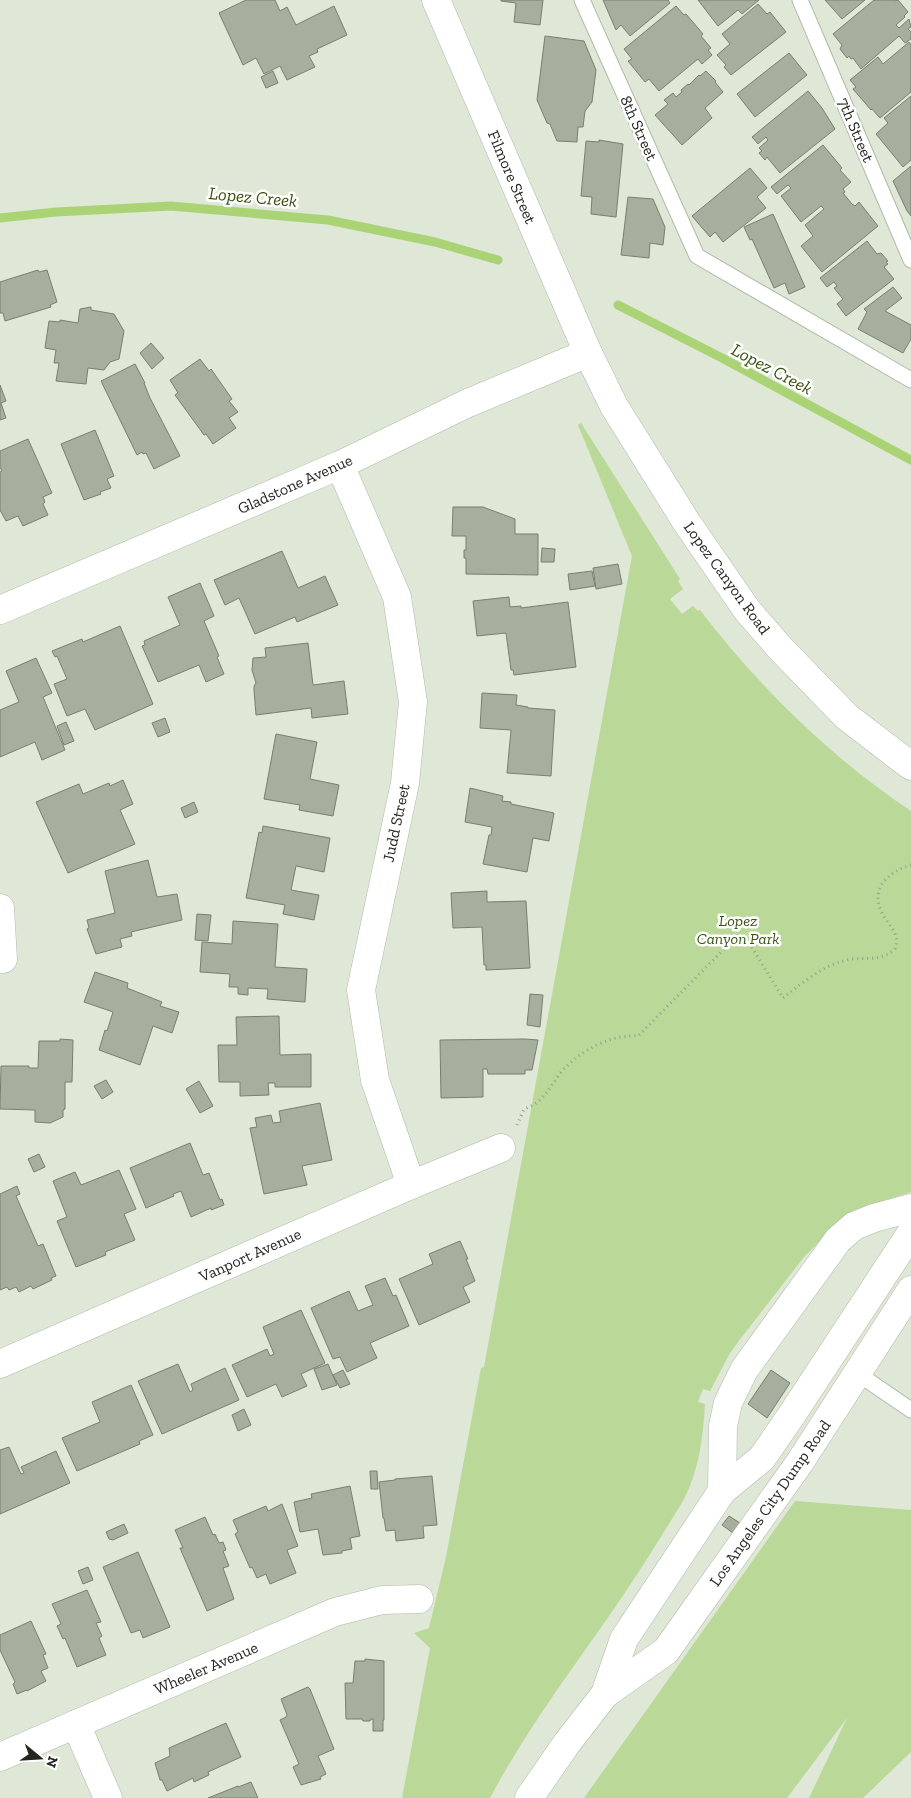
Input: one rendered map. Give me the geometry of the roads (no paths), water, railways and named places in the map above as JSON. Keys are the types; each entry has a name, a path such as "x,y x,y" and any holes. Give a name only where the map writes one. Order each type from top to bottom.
{"street":[{"name":"Filmore Street","path":"436,0 588,353"},
{"name":"Gladstone Avenue","path":"0,610 340,465 468,403 588,353"},
{"name":"Lopez Canyon Road","path":"588,353 614,406 682,515 747,610 779,647 847,717 911,766"},
{"name":"Judd Street","path":"340,465 397,597 413,702 405,783 361,990 375,1080 411,1185"},
{"path":"0,908 4,959"},
{"name":"Vanport Avenue","path":"0,1364 411,1185 501,1148"},
{"path":"722,1491 723,1426 728,1403 744,1370 838,1240 854,1226 874,1218 911,1208"},
{"name":"Los Angeles City Dump Road","path":"605,1694 624,1639 722,1491 762,1458 792,1416 911,1234"},
{"name":"Los Angeles City Dump Road","path":"529,1798 567,1743 605,1694 666,1651 800,1462 911,1290"},
{"name":"Wheeler Avenue","path":"0,1757 335,1612 382,1600 419,1599"},
{"path":"76,1724 108,1798"}],"lane":[{"name":"8th Street","path":"582,0 697,256 911,380"},
{"name":"7th Street","path":"800,0 911,260"},
{"path":"857,1373 911,1410"}],"waterway":[{"name":"Lopez Creek","path":"0,218 56,212 171,206 328,220 435,242 498,260"},
{"name":"Lopez Creek","path":"618,305 724,359 911,460"}],"park label":[{"name":"Lopez Canyon Park","path":"738,929"}]}
